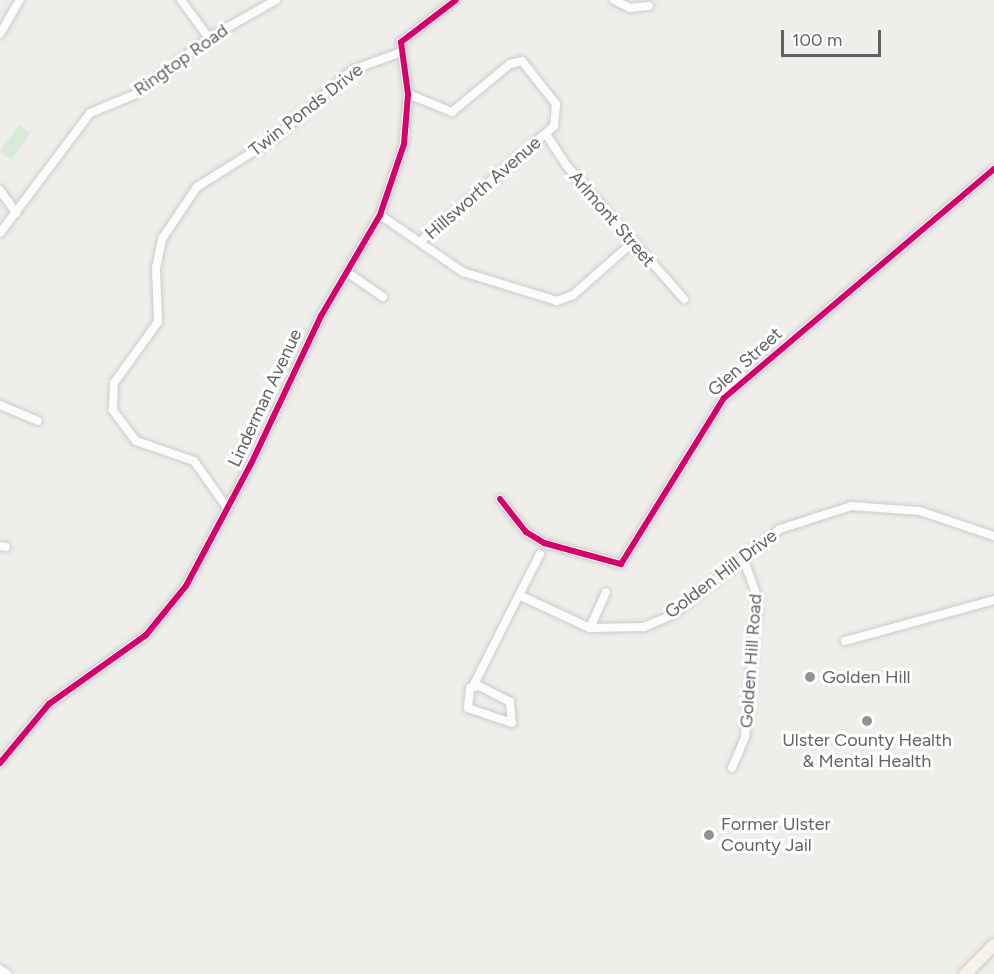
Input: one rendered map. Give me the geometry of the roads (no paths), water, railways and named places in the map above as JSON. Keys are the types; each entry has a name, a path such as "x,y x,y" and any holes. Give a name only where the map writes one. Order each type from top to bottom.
{"main road":[{"path":"965,974 994,945"}],"street":[{"path":"0,34 20,0"},
{"path":"181,0 209,38"},
{"name":"Ringtop Road","path":"0,233 90,113 136,94 209,38 276,0"},
{"path":"399,53 404,37 456,0"},
{"path":"614,0 630,8 649,6"},
{"name":"Linderman Avenue","path":"0,763 57,696 156,626 186,586 228,509 312,332 380,215 405,144 408,94 399,53"},
{"name":"Twin Ponds Drive","path":"228,509 194,461 136,441 113,410 114,383 158,322 156,267 162,239 197,187 275,138 352,70 399,53"},
{"path":"408,94 452,112 510,64 522,61 556,104 554,126 546,134"},
{"name":"Hillsworth Avenue","path":"420,242 546,134"},
{"name":"Arlmont Street","path":"546,134 632,243 684,299"},
{"name":"Glen Street","path":"500,499 526,532 544,543 621,564 724,398 994,168"},
{"path":"0,190 16,213"},
{"path":"380,215 463,272 563,301 632,243"},
{"path":"347,272 383,297"},
{"path":"0,405 38,421"},
{"name":"Golden Hill Drive","path":"521,596 590,628 624,630 659,621 742,555 797,520 851,506 920,511 994,536"},
{"path":"473,686 510,702 512,723 468,708 473,686 521,596 540,554"},
{"name":"Golden Hill Road","path":"732,768 745,737 758,599 742,555"},
{"path":"590,628 606,592"},
{"path":"845,641 994,600"},
{"path":"0,969 7,974"}],"place":[{"name":"Golden Hill","path":"810,677"},
{"name":"Ulster County Health & Mental Health","path":"867,721"},
{"name":"Former Ulster County Jail","path":"709,835"}]}
